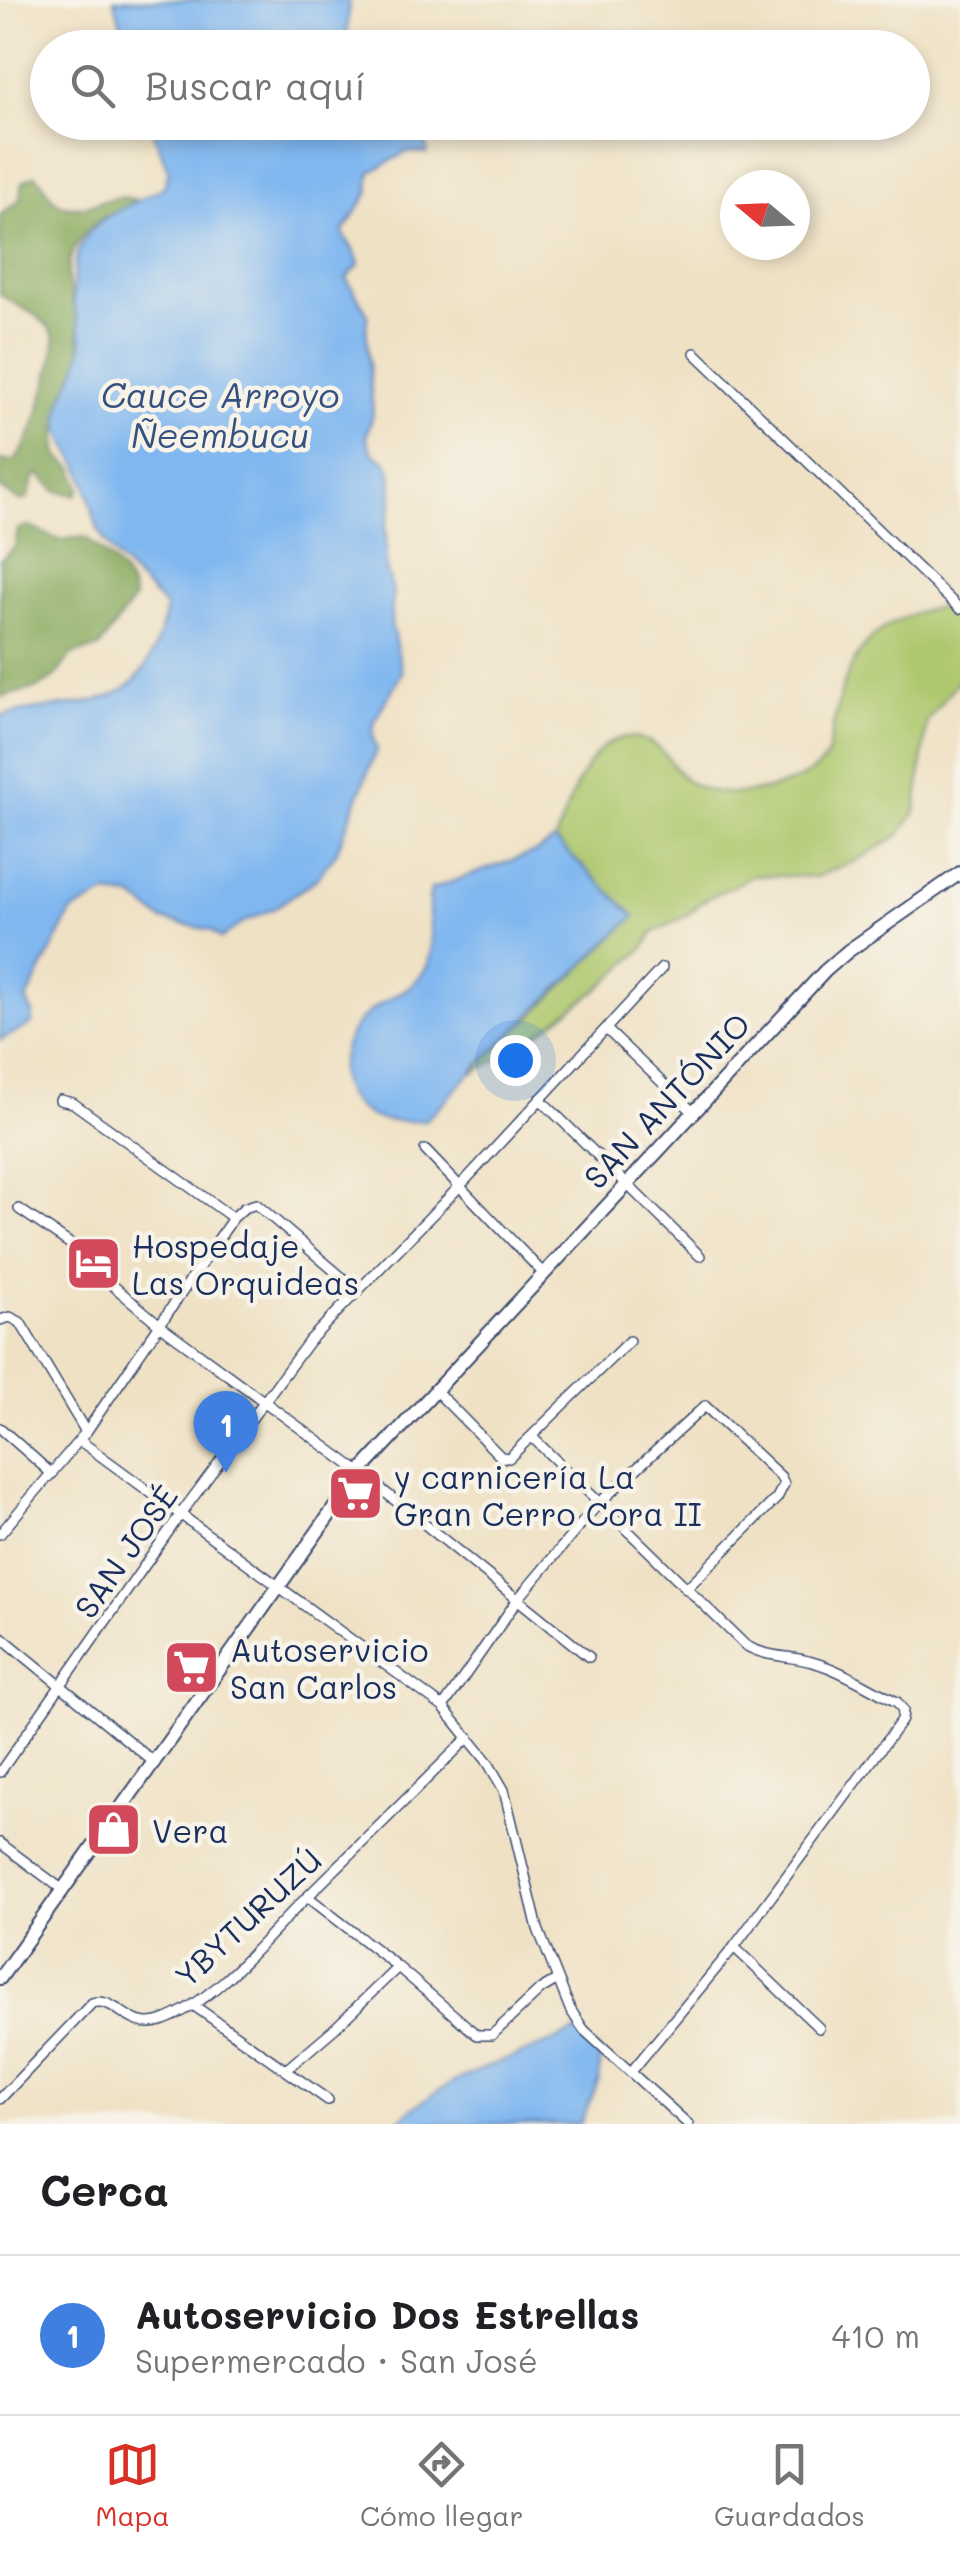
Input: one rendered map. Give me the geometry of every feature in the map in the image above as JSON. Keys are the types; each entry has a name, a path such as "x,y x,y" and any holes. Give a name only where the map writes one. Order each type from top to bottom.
{"street":[{"path":"695,353 960,609"},
{"name":"SAN ANTÓNIO","path":"0,1978 360,1472 825,971 960,873"},
{"name":"SAN JOSÉ","path":"0,1772 180,1515 309,1342 662,968"},
{"path":"606,1029 692,1111"},
{"path":"540,1099 700,1256"},
{"path":"60,1100 72,1103 234,1218"},
{"path":"425,1150 543,1274"},
{"path":"0,1534 82,1436 244,1208 256,1204 358,1291"},
{"path":"18,1209 94,1260 98,1273 161,1326 360,1472 590,1657"},
{"path":"0,1320 10,1316 20,1322 82,1436 180,1515 442,1707 468,1736 504,1790 538,1929 556,1980 584,2030 682,2122"},
{"path":"434,1390 501,1457 508,1458 533,1438 629,1341"},
{"path":"442,1707 518,1599 598,1504 705,1406 784,1484 777,1498 686,1589"},
{"path":"0,1428 52,1474"},
{"path":"533,1438 744,1645 757,1653 827,1667 898,1702 903,1710 902,1720 734,1948 631,2072"},
{"path":"0,1636 154,1763"},
{"name":"YBYTURUZÚ","path":"0,2100 92,2002 103,2001 142,2024 157,2023 193,2005 236,1969 468,1736"},
{"path":"0,1843 63,1890"},
{"path":"308,1897 471,2030 485,2036 492,2035 556,1980"},
{"path":"734,1948 819,2028"},
{"path":"287,2069 398,1967"},
{"path":"193,2005 328,2100"}],"green space":[{"path":"35,175 56,201 70,207 118,198 137,201 125,220 105,216 87,230 68,268 85,361 63,407 57,442 58,456 74,469 80,489 76,495 56,491 38,473 26,500 19,501 0,488 0,460 12,462 27,441 47,385 55,338 38,318 0,294 0,215 19,201 23,182"},
{"path":"28,526 59,540 85,537 122,572 134,599 99,648 72,654 55,677 37,688 0,697 0,560 15,547 18,529"},
{"path":"948,605 960,612 960,678 927,721 916,812 898,836 858,860 816,877 755,875 706,899 687,915 653,933 644,948 596,991 521,1046 472,1074 634,917 555,840 576,786 598,752 613,741 629,737 649,742 686,780 719,792 754,792 797,780 827,756 847,676 872,638 916,613"}],"water":[{"path":"114,0 349,0 347,30 123,30"},
{"name":"Cauce Arroyo Ñeembucu","path":"156,140 425,140 427,153 406,152 370,173 369,192 343,232 359,265 346,278 368,314 373,415 366,436 372,453 387,462 391,471 386,568 393,592 391,623 402,672 376,720 373,739 377,749 336,853 315,880 221,939 211,930 163,920 132,897 107,894 71,912 26,1001 33,1013 32,1024 0,1040 0,716 86,703 127,687 143,670 156,645 166,608 106,544 59,418 81,356 74,274 84,238 108,216 164,187 169,171"},
{"path":"555,840 635,916 494,1049 426,1120 393,1121 365,1113 344,1088 343,1054 359,1022 415,982 427,966 431,948 431,889 536,852"},
{"path":"576,2031 601,2053 599,2080 580,2124 395,2124 459,2079"}],"place":[{"name":"Hospedaje Las Orquideas","path":"93,1263"},
{"name":"Autoservicio Dos Estrellas","path":"226,1473"},
{"name":"y carnicería La Gran Cerro Cora II","path":"355,1494"},
{"name":"Autoservicio San Carlos","path":"191,1667"},
{"name":"Vera","path":"113,1830"}]}
